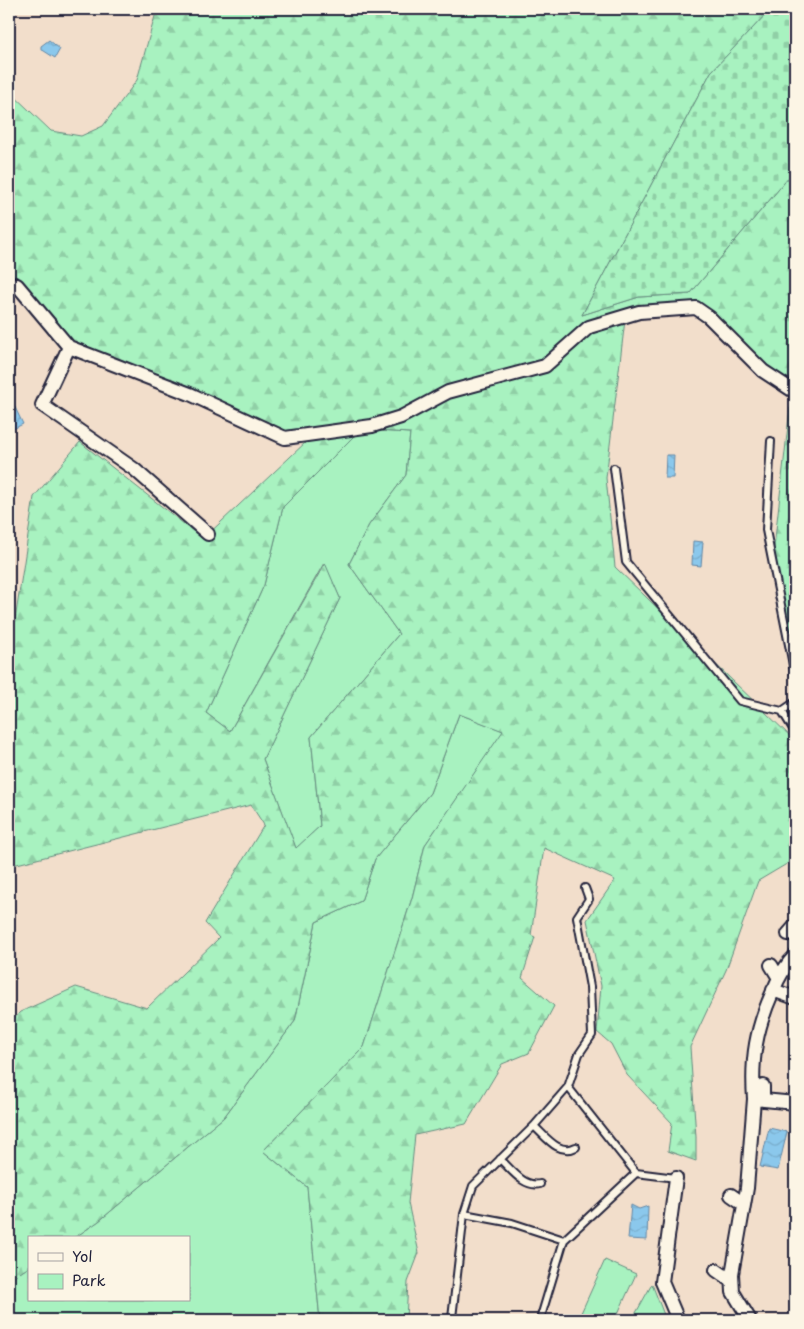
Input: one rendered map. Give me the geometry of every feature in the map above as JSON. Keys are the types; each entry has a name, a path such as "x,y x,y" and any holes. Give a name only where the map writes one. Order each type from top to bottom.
{"street":[{"path":"9,282 17,285 69,347 190,394 285,438 372,426 401,417 448,392 546,366 589,327 639,312 696,308 709,317 763,371 795,392"},
{"path":"69,347 42,405 134,469 208,534"},
{"path":"759,1100 747,1076 755,1046 759,1010 795,956"},
{"path":"771,965 779,978"},
{"path":"773,990 795,998"},
{"path":"744,1036 755,1046"},
{"path":"742,1320 733,1286 735,1241 744,1204 744,1163 748,1123 759,1100 763,1086"},
{"path":"759,1100 795,1103"},
{"path":"676,1178 662,1282 678,1320"},
{"path":"731,1195 744,1204"},
{"path":"716,1270 733,1286 750,1320"}],"lane":[{"path":"771,441 766,530 795,675"},
{"path":"614,468 626,562 740,700 782,711 795,732"},
{"path":"782,711 795,702"},
{"path":"459,1320 452,1318 464,1214 472,1186 534,1126 568,1087 579,1054 592,1035 590,987 577,917 589,899 585,888"},
{"path":"568,1087 636,1173 676,1178"},
{"path":"534,1126 558,1147 568,1150 576,1147"},
{"path":"500,1159 526,1182 534,1185 540,1184"},
{"path":"540,1320 564,1240 636,1173"},
{"path":"464,1214 512,1224 564,1240"}],"green space":[{"path":"157,9 771,9 711,72 582,315 639,297 690,294 795,170 795,377 779,380 694,315 625,320 606,478 615,567 792,738 795,734 795,880 790,862 758,881 726,970 690,1047 696,1161 668,1151 672,1123 627,1075 611,1044 597,1032 601,986 587,920 615,880 544,848 531,935 535,937 522,978 554,1006 529,1053 502,1064 466,1124 415,1135 408,1203 419,1253 408,1282 406,1320 320,1320 307,1187 263,1151 364,1047 412,898 425,845 503,731 459,714 430,793 375,859 361,901 316,922 295,1021 224,1117 99,1221 77,1236 28,1236 28,1268 9,1280 9,1024 20,1012 76,987 147,1008 219,938 205,923 264,825 251,805 9,866 9,659 34,497 80,442 203,539 307,441 90,361 9,282 9,91 51,131 81,136 103,126 137,80","holes":["360,430 410,433 406,475 369,525 349,564 399,634 311,737 320,826 296,848 263,759 340,598 325,563 230,731 206,713 264,585 283,507"]},
{"path":"771,9 795,9 795,170 690,294 639,297 582,315 711,72"},
{"path":"795,405 795,649 772,565 790,408"},
{"path":"360,430 410,433 406,475 369,525 349,564 399,634 311,737 320,826 296,849 263,759 340,598 324,563 230,731 206,713 264,585 283,507"},
{"path":"459,714 504,731 425,845 412,898 364,1047 263,1151 307,1187 320,1320 9,1320 9,1280 28,1268 28,1302 190,1302 190,1236 77,1236 99,1221 224,1117 295,1021 316,922 361,901 375,859 430,793"},
{"path":"605,1260 636,1274 615,1320 596,1320 581,1313"},
{"path":"652,1284 666,1320 632,1320"}],"water":[{"path":"49,40 60,49 55,58 41,49 41,46"},
{"path":"9,395 23,424 9,431"},
{"path":"666,455 674,455 673,478 665,478"},
{"path":"693,541 703,542 701,566 692,565"},
{"path":"769,1128 787,1132 778,1170 760,1167"},
{"path":"631,1205 639,1209 648,1206 647,1240 628,1239"}]}
